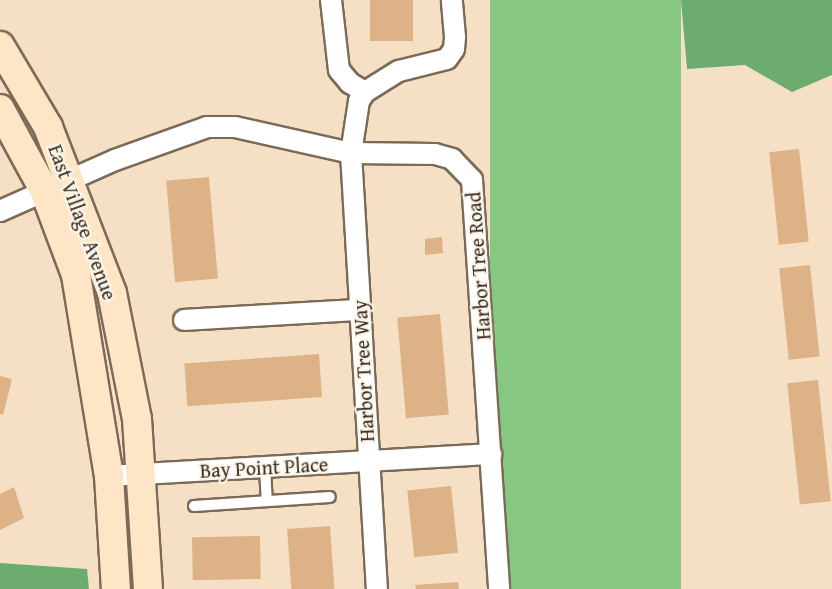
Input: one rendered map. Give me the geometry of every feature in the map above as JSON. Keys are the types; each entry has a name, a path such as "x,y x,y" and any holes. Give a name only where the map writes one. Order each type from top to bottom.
{"street":[{"path":"331,0 339,70 350,83 365,92 399,71 447,59 454,43 452,0"},
{"name":"East Village Avenue","path":"0,46 48,127 57,186 76,275 109,476 116,589"},
{"name":"Harbor Tree Way","path":"365,92 359,101 351,153 368,462 378,589"},
{"name":"East Village Avenue","path":"0,109 57,186 112,293 137,419 148,589"},
{"name":"Harbor Tree Road","path":"0,211 174,137 207,127 235,127 351,153 435,154 452,159 472,180 499,589"},
{"path":"184,320 360,310"},
{"name":"Bay Point Place","path":"109,476 490,454"}],"lane":[{"path":"265,467 267,501"},
{"path":"194,506 330,497"}],"green space":[{"path":"490,0 681,0 681,589 490,589"},
{"path":"681,0 832,0 832,75 792,92 745,65 687,69"},
{"path":"0,563 87,569 89,589 0,589"}],"building":[{"path":"370,0 413,0 413,41 370,41"},
{"path":"799,149 809,241 779,245 769,152"},
{"path":"209,177 218,279 175,282 166,181"},
{"path":"442,237 443,253 425,255 425,239"},
{"path":"810,265 820,356 789,360 779,268"},
{"path":"440,314 449,415 406,418 397,318"},
{"path":"319,354 322,397 187,406 184,363"},
{"path":"0,376 12,379 3,415 0,414"},
{"path":"818,380 831,501 800,505 787,383"},
{"path":"451,486 458,553 414,557 407,491"},
{"path":"14,487 24,518 0,530 0,494"},
{"path":"330,526 334,589 291,589 287,529"},
{"path":"260,536 261,579 193,580 192,537"},
{"path":"458,582 459,589 416,589 415,585"}]}
